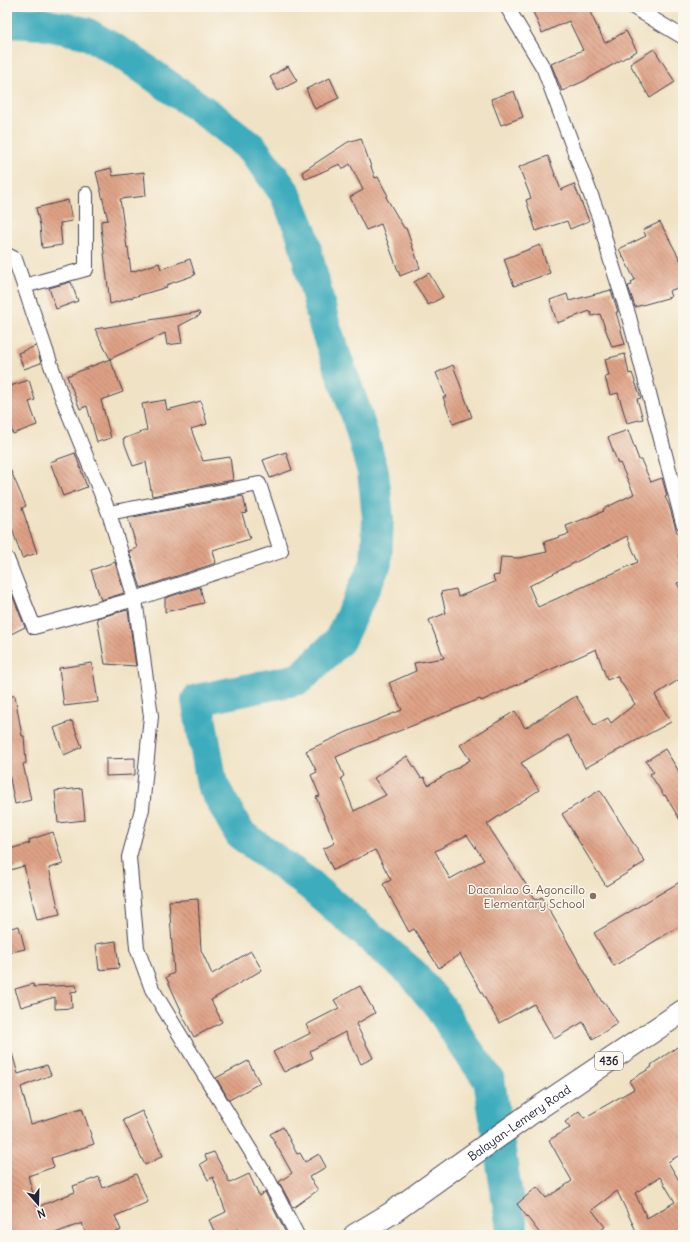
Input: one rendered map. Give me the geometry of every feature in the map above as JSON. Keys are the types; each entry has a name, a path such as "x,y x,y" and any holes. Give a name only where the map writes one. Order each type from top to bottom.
{"main road":[{"name":"Balayan-Lemery Road","path":"355,1235 390,1214 534,1111 683,1011"}],"street":[{"path":"507,7 544,69 599,217 610,258 629,317 683,523"},
{"path":"634,7 683,37"},
{"path":"24,286 86,269 86,194"},
{"path":"7,255 15,259 60,392 109,513 135,599 151,716 142,809 129,857 137,948 152,989 269,1181 297,1235"},
{"path":"7,559 34,627 135,599 281,551 259,484 109,513"}],"building":[{"path":"531,7 601,7 590,12 605,43 626,31 637,51 584,81 562,91 551,64 583,50 569,21 542,33"},
{"path":"654,49 675,82 650,98 630,64"},
{"path":"288,66 297,81 278,91 270,77"},
{"path":"330,78 339,98 315,109 306,89"},
{"path":"514,91 523,117 501,125 491,99"},
{"path":"361,138 375,178 378,177 388,196 386,197 404,228 406,228 420,268 400,276 381,224 366,230 350,197 363,190 350,164 343,169 340,164 306,179 302,172 348,142"},
{"path":"548,156 561,190 574,184 589,221 570,229 567,221 536,231 526,200 531,198 519,167"},
{"path":"111,168 113,176 144,172 146,196 120,199 131,272 159,263 161,269 190,259 195,275 166,285 167,287 110,304 101,227 101,221 108,220 96,172"},
{"path":"68,200 72,221 60,223 62,245 42,248 40,225 36,208"},
{"path":"660,222 683,265 683,286 669,291 671,297 635,307 628,286 632,285 631,282 635,280 619,249 646,236 643,230"},
{"path":"540,245 550,273 514,286 504,259"},
{"path":"429,273 443,297 428,305 414,282"},
{"path":"71,282 78,301 56,309 49,288"},
{"path":"611,290 618,312 616,312 625,344 612,347 600,314 592,316 590,311 557,323 550,300 567,294 569,301"},
{"path":"199,312 200,315 179,326 182,343 167,345 165,333 110,359 95,329"},
{"path":"36,346 41,363 24,369 18,353"},
{"path":"625,354 629,374 632,373 641,398 637,399 643,419 627,423 618,393 610,395 605,377 609,376 605,359"},
{"path":"110,359 123,392 101,400 111,438 97,442 87,406 80,409 67,376"},
{"path":"453,365 472,417 453,424 443,397 446,397 436,373"},
{"path":"29,380 35,400 29,402 37,425 13,434 7,418 7,387"},
{"path":"165,400 167,410 201,401 207,424 191,429 203,461 230,457 233,480 152,496 146,462 133,466 123,439 147,430 142,404"},
{"path":"628,430 639,460 641,460 651,482 662,478 667,496 665,497 669,505 683,553 678,555 683,568 683,581 677,583 683,594 683,677 655,695 671,722 585,768 568,735 521,763 539,790 487,824 536,900 542,897 603,1004 605,1003 618,1023 593,1039 583,1022 554,1039 534,1004 499,1023 460,954 439,968 414,929 409,932 383,884 391,880 375,850 333,870 323,849 335,843 316,797 320,796 311,775 317,772 306,751 347,732 402,710 389,683 416,671 414,663 444,658 429,620 446,613 441,592 456,589 458,597 495,582 493,576 499,575 501,557 519,558 547,552 544,542 569,534 566,526 604,511 603,509 634,494 620,463 618,464 608,437","holes":["627,536 638,562 538,607 529,586","596,649 607,680 617,676 635,704 611,723 608,718 594,725 576,696 525,728 515,711 460,745 470,760 428,785 424,777 421,778 407,756 374,778 386,795 354,811 341,778 344,776 336,757 480,699 481,701","467,835 484,860 450,879 435,851"]},
{"path":"286,452 292,470 270,478 263,460"},
{"path":"75,453 87,487 63,496 50,462"},
{"path":"7,462 26,506 22,508 37,553 22,558 7,514"},
{"path":"243,496 247,513 242,514 250,539 213,550 216,563 141,588 129,551 137,548 128,518"},
{"path":"115,562 124,593 101,600 91,570"},
{"path":"7,582 25,627 7,636"},
{"path":"200,587 204,603 165,612 165,598"},
{"path":"128,610 136,666 105,664 97,618"},
{"path":"92,663 98,702 64,706 59,668"},
{"path":"7,696 15,696 22,736 24,736 26,763 23,764 31,800 15,804 9,774 7,751"},
{"path":"72,721 82,747 64,755 54,728"},
{"path":"665,749 683,778 683,825 650,774 654,772 646,761"},
{"path":"135,758 135,775 106,776 106,759"},
{"path":"82,788 85,820 58,823 55,791"},
{"path":"600,790 645,862 606,886 562,814"},
{"path":"53,832 63,864 49,868 60,915 37,920 24,866 7,871 7,850 30,843 29,840"},
{"path":"683,880 683,924 614,966 594,933"},
{"path":"198,899 201,950 212,974 251,951 262,970 211,1000 222,1022 194,1037 180,1011 181,1010 166,977 174,973 169,901"},
{"path":"19,926 25,949 7,953 7,929"},
{"path":"116,941 119,968 99,970 96,944"},
{"path":"33,984 34,987 76,985 77,991 71,992 72,1008 55,1009 55,997 21,1007 15,989"},
{"path":"360,986 375,1013 356,1024 373,1058 361,1064 345,1032 310,1051 313,1058 284,1072 273,1052 311,1033 306,1025 339,1008 334,1000"},
{"path":"683,1043 683,1153 668,1162 683,1187 683,1235 638,1235 617,1191 592,1210 605,1227 594,1235 541,1235 517,1204 537,1187 546,1198 572,1181 549,1140 570,1128 565,1122 579,1111 584,1118 634,1089 629,1081 652,1067 651,1065","holes":["660,1177 675,1202 647,1218 635,1193"]},
{"path":"7,1048 9,1053 12,1053 18,1074 47,1065 51,1075 21,1087 31,1124 82,1108 94,1144 51,1158 54,1167 28,1176 37,1207 75,1192 73,1186 99,1177 103,1188 136,1174 148,1202 115,1216 121,1230 110,1235 86,1235 82,1223 50,1235 7,1235"},
{"path":"248,1061 260,1083 229,1100 216,1078"},
{"path":"142,1111 163,1156 145,1165 123,1120"},
{"path":"283,1127 297,1154 300,1153 305,1162 319,1154 326,1167 309,1177 318,1190 293,1208 279,1182 292,1173 270,1134"},
{"path":"214,1152 230,1183 249,1174 259,1196 265,1192 287,1235 242,1235 239,1229 225,1235 216,1235 209,1220 226,1212 213,1177 208,1180 200,1164 207,1160 205,1155"}],"waterway":[{"path":"7,22 42,24 86,33 126,56 215,119 252,148 285,193 302,234 325,327 356,413 373,472 378,518 376,563 339,641 299,679 197,700 212,784 240,834 309,884 412,973 440,1007 463,1044 489,1080 513,1235"}],"place":[{"name":"Dacanlao G. Agoncillo Elementary School","path":"593,896"}]}
